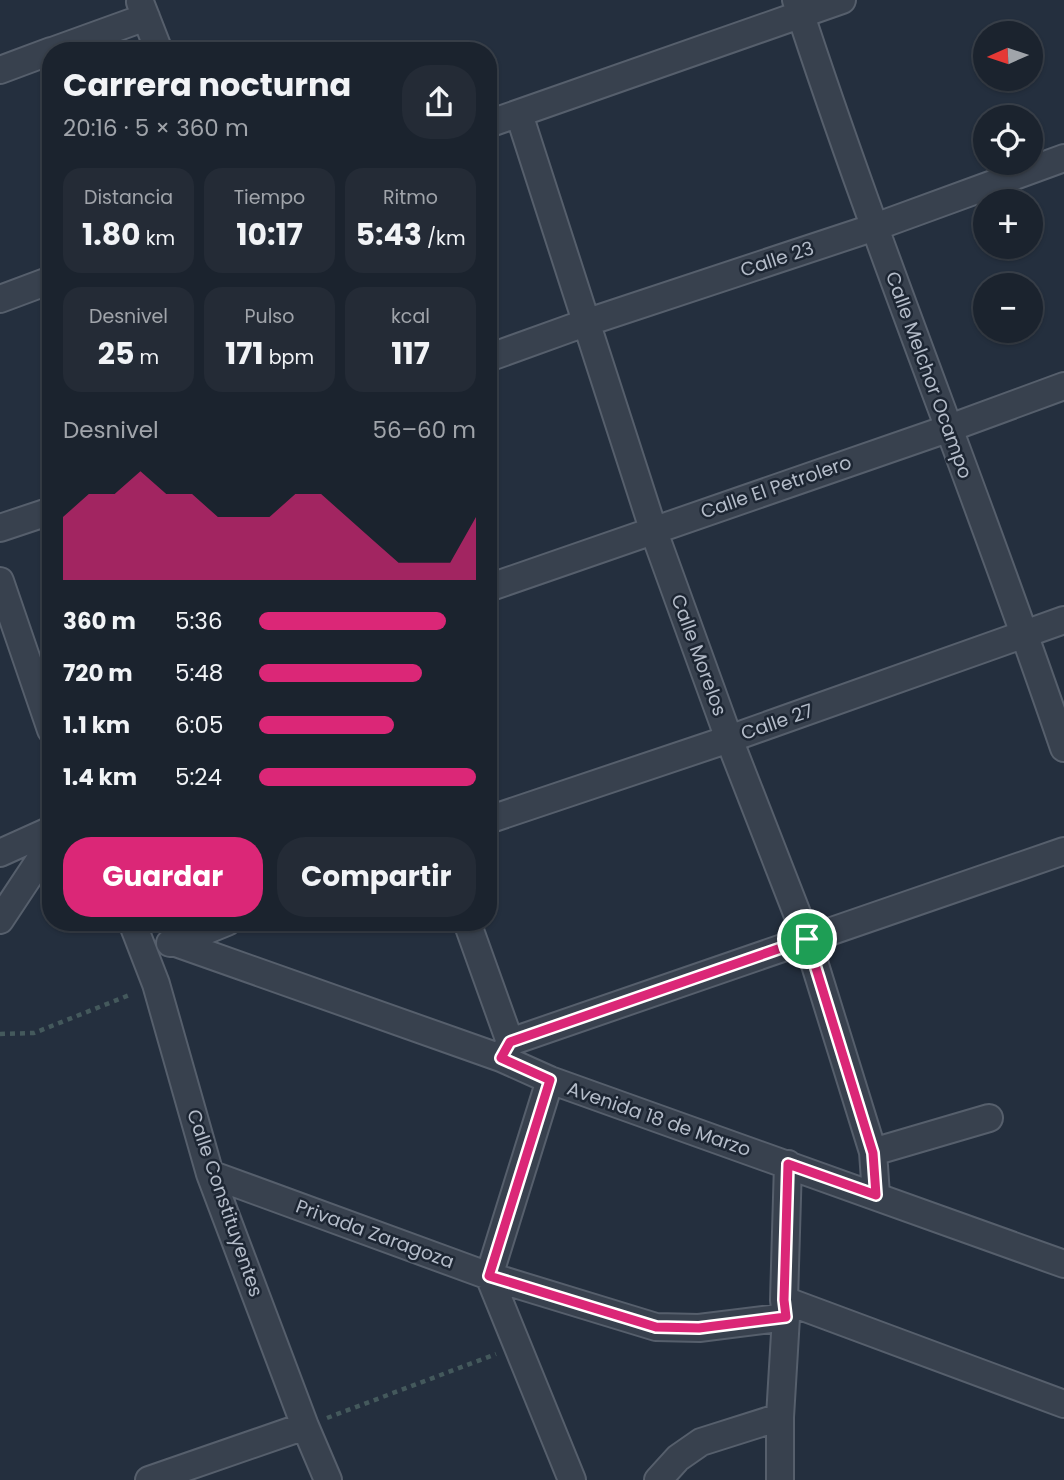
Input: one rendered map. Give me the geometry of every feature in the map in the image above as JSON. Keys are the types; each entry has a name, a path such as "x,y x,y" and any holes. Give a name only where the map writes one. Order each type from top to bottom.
{"street":[{"path":"497,121 798,7 842,0"},
{"name":"Calle Melchor Ocampo","path":"798,7 947,429 1025,634 1064,748"},
{"path":"71,42 143,8 156,42"},
{"path":"0,70 42,55"},
{"name":"Calle Morelos","path":"519,114 653,529 729,739 807,939 873,1153 876,1195"},
{"name":"Calle 23","path":"497,355 875,227 1064,158"},
{"path":"0,299 42,283"},
{"name":"Calle El Petrolero","path":"497,585 1064,386"},
{"path":"0,528 42,514"},
{"path":"0,581 42,704"},
{"name":"Calle 27","path":"497,817 729,739 1064,620"},
{"path":"0,853 42,834"},
{"path":"470,931 506,1050 807,939 1064,851"},
{"path":"0,920 42,857"},
{"path":"136,932 176,943 205,931"},
{"name":"Calle Constituyentes","path":"136,932 156,984 211,1174 305,1426 328,1480"},
{"name":"Avenida 18 de Marzo","path":"176,943 506,1050 550,1080 1064,1264"},
{"path":"550,1080 489,1276 572,1480"},
{"path":"873,1153 989,1118"},
{"path":"780,1480 788,1164"},
{"name":"Privada Zaragoza","path":"211,1174 489,1276 656,1327 699,1328 785,1309"},
{"path":"785,1309 1064,1404"},
{"path":"658,1480 678,1458 701,1442 780,1417"},
{"path":"149,1480 305,1426"}],"path":[{"path":"0,1034 34,1033 156,984"},
{"path":"305,1426 516,1347"}],"route":[{"path":"807,939 873,1153 876,1195 788,1164 784,1300 786,1317 699,1328 656,1327 489,1276 550,1080 501,1058 510,1042 807,939"}]}
